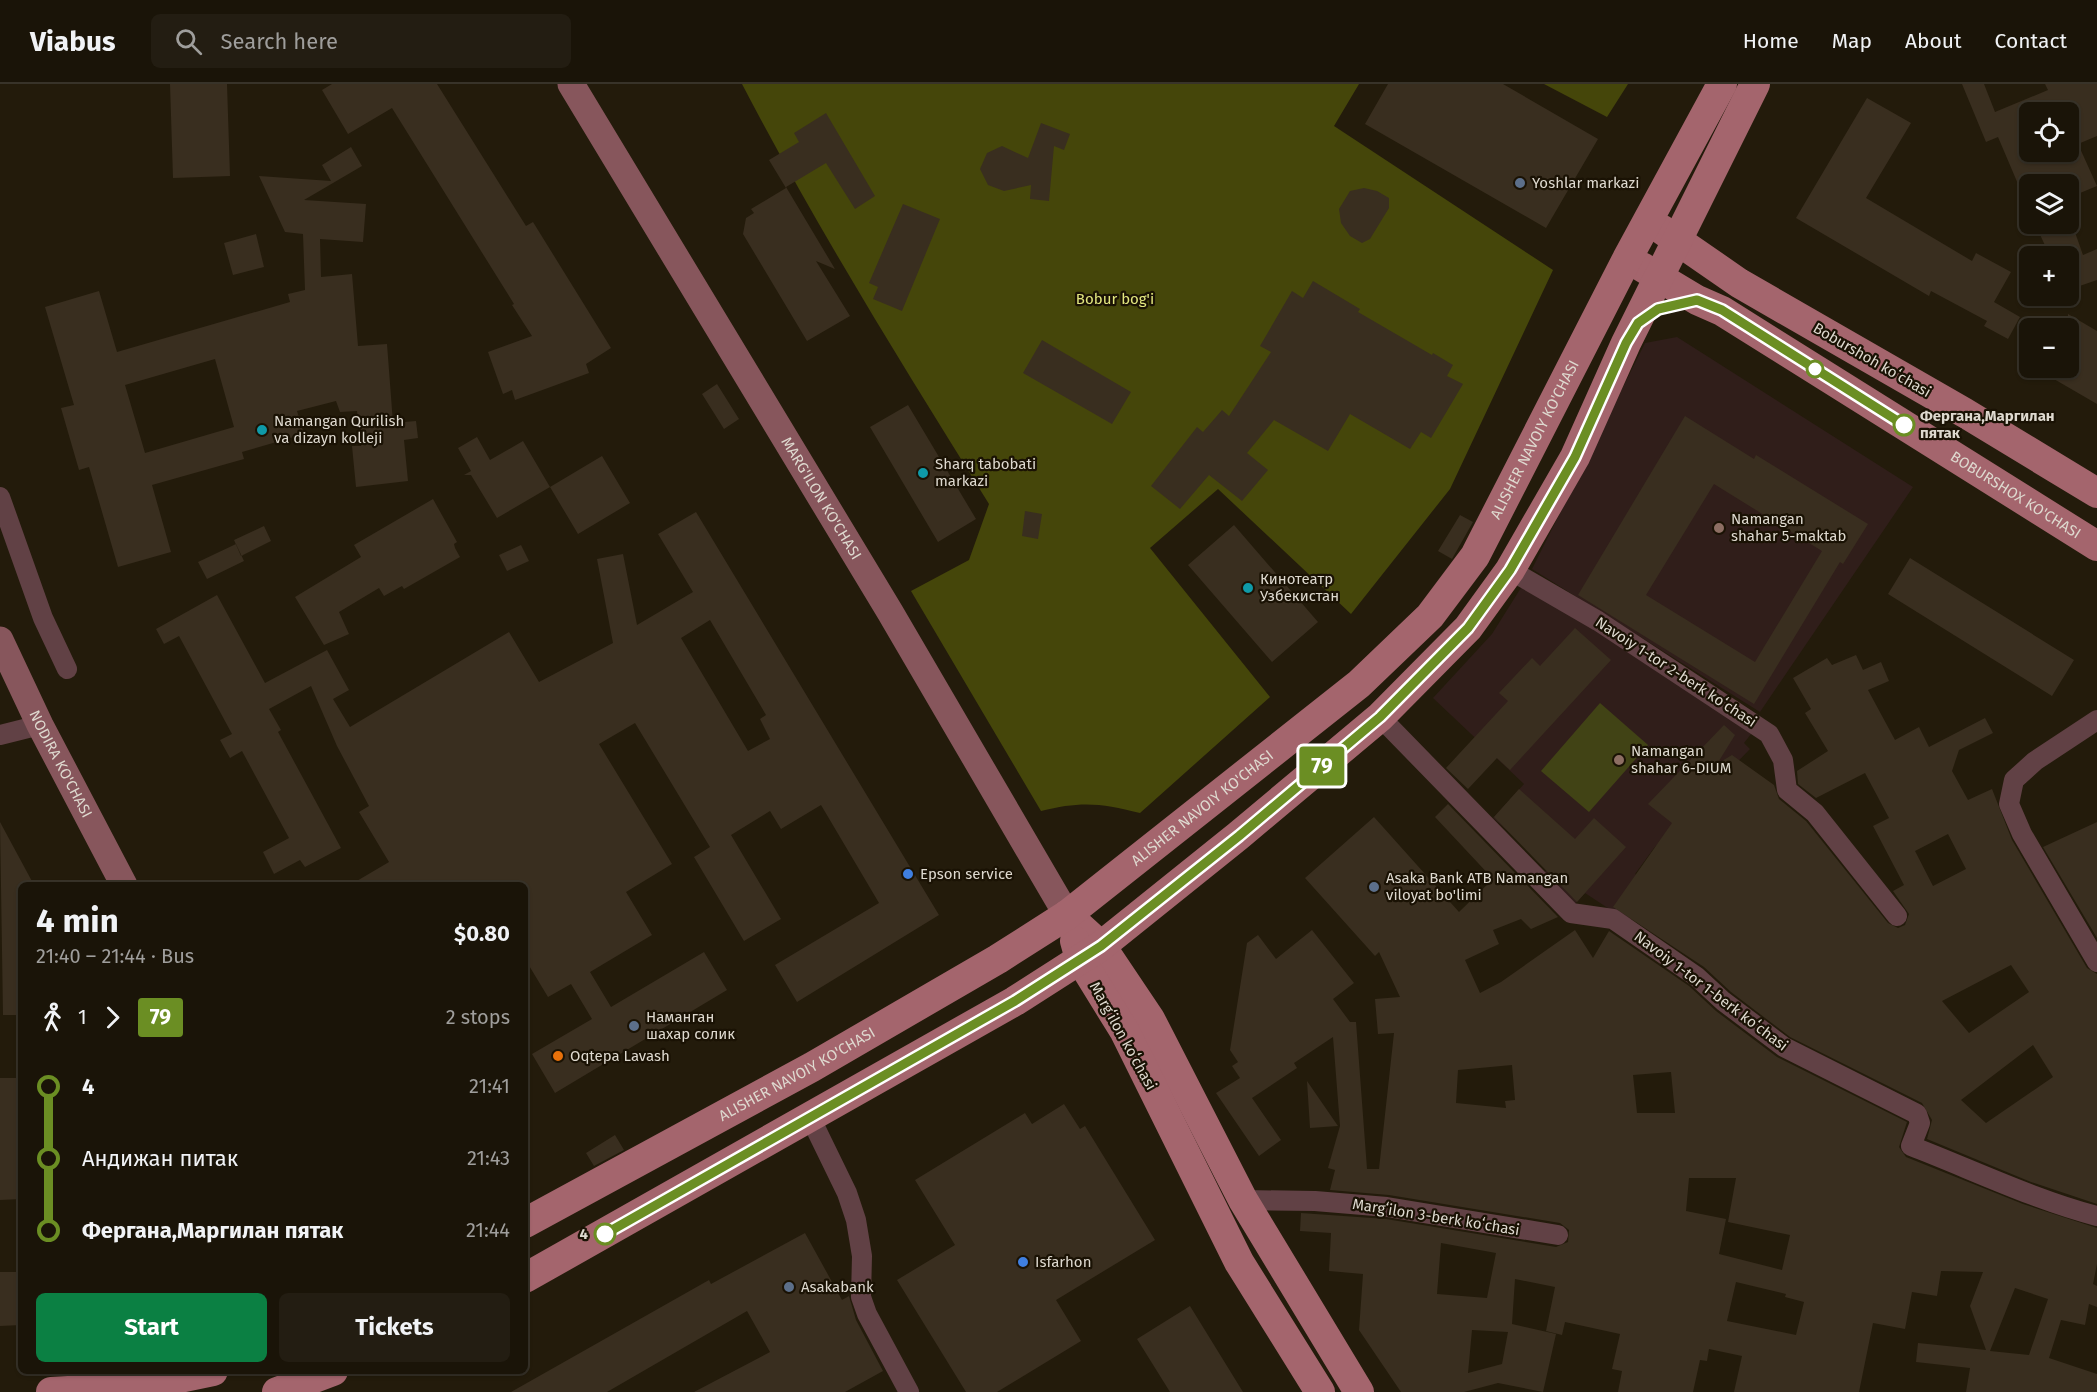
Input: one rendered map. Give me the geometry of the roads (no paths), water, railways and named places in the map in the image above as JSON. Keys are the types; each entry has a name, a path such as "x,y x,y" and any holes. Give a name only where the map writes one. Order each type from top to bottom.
{"main road":[{"name":"MARG'ILON KO'CHASI","path":"571,84 890,612 1067,915"},
{"name":"ALISHER NAVOIY KO'CHASI","path":"528,1221 812,1067 998,959 1067,915 1359,684 1441,603 1475,556 1627,259 1722,84"},
{"path":"528,1276 1015,1001 1091,953 1239,836 1380,717 1468,628 1510,570 1575,457 1626,343 1638,323 1698,196 1755,84"},
{"path":"1698,196 1707,260"},
{"path":"1649,220 1707,260"},
{"name":"BOBURSHOX KO'CHASI","path":"1627,259 1697,300 1722,310 2097,546"},
{"name":"Boburshoh koʻchasi","path":"1707,260 1739,283 1965,413 2097,493"},
{"path":"1638,323 1658,309 1697,300"},
{"path":"1441,603 1468,628"},
{"name":"NODIRA KO'CHASI","path":"0,640 40,725 122,882"},
{"name":"Margʻilon koʻchasi","path":"1067,915 1091,953 1125,1032 1239,1262 1320,1392"},
{"name":"Margʻilon koʻchasi","path":"1091,953 1150,1019 1243,1200 1359,1392"},
{"path":"51,1392 137,1383 194,1374"},
{"path":"278,1392 325,1374"}],"street":[{"path":"0,497 43,618 67,669"},
{"name":"Navoiy 1-tor 2-berk koʻchasi","path":"1510,570 1598,621 1769,734 1778,745 1783,760 1787,790 1815,813 1897,916"},
{"name":"Navoiy 1-tor 1-berk koʻchasi","path":"1380,717 1571,913 1613,919 1697,977 1723,1001 1784,1047 1917,1114 1920,1124 1911,1146 2060,1206 2097,1216"},
{"path":"2097,720 2036,761 2014,780 2009,804 2022,834 2097,962"},
{"path":"0,735 40,725"},
{"path":"810,1117 847,1193 856,1220 862,1256 861,1297 867,1314 909,1392"},
{"name":"Margʻilon 3-berk koʻchasi","path":"1243,1200 1315,1201 1387,1207 1558,1235"}],"place":[{"name":"Yoshlar markazi","path":"1520,183"},
{"name":"Фергана,Маргилан пятак","path":"1904,425"},
{"name":"Namangan Qurilish va dizayn kolleji","path":"262,430"},
{"name":"Sharq tabobati markazi","path":"923,473"},
{"name":"Namangan shahar 5-maktab","path":"1719,528"},
{"name":"Кинотеатр Узбекистан","path":"1248,588"},
{"name":"Namangan shahar 6-DIUM","path":"1619,760"},
{"name":"Epson service","path":"908,874"},
{"name":"Asaka Bank ATB Namangan viloyat bo'limi","path":"1374,887"},
{"name":"Наманган шахар солик","path":"634,1026"},
{"name":"Oqtepa Lavash","path":"558,1056"},
{"name":"4","path":"605,1234"},
{"name":"Isfarhon","path":"1023,1262"},
{"name":"Asakabank","path":"789,1287"}],"park label":[{"name":"Bobur bog'i","path":"1115,299"}]}
